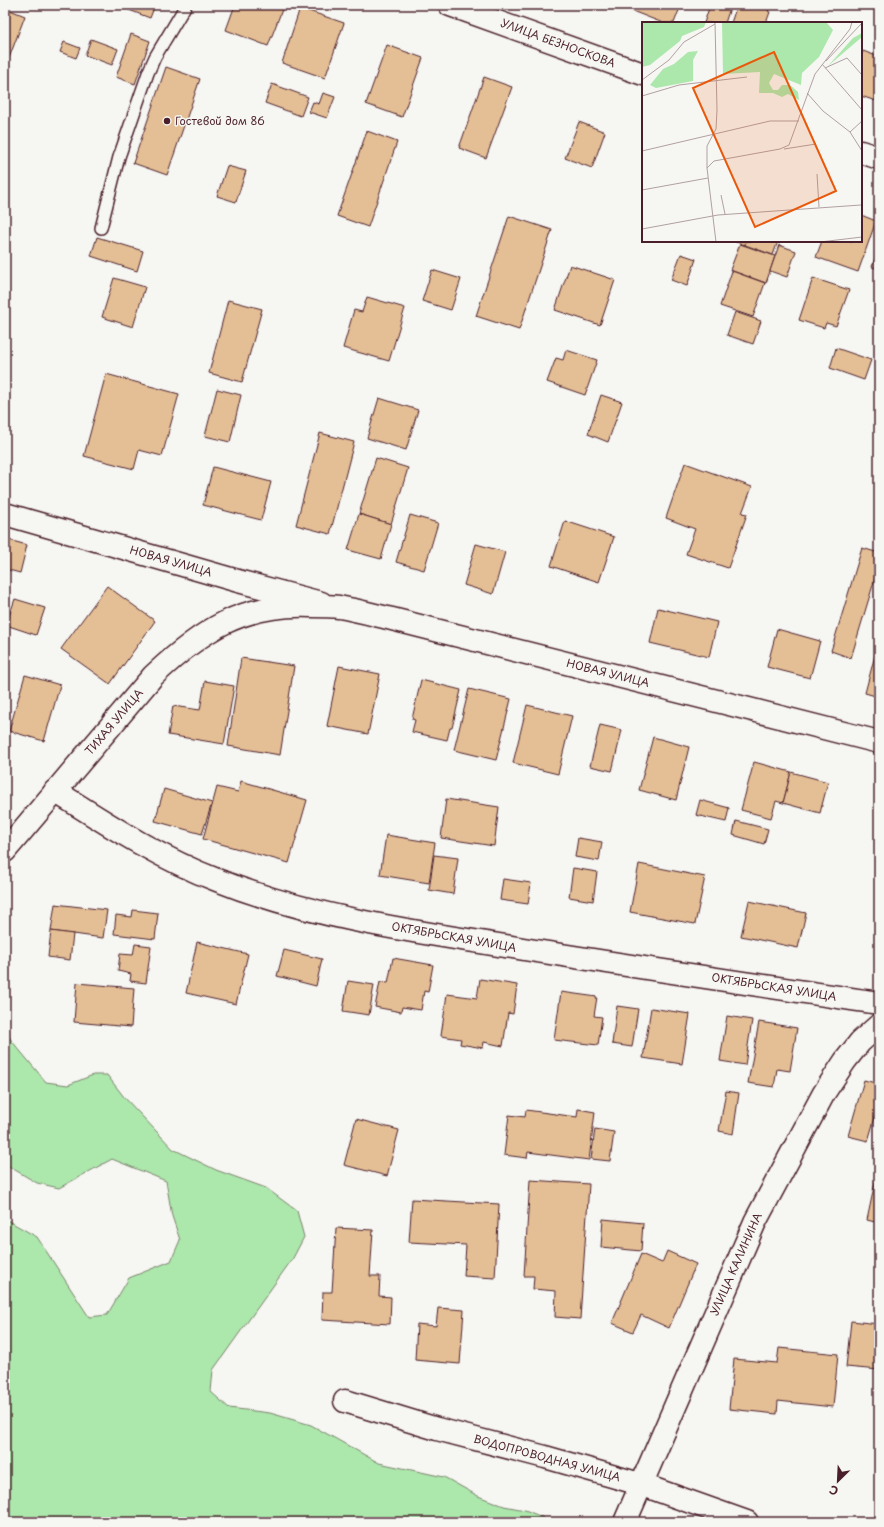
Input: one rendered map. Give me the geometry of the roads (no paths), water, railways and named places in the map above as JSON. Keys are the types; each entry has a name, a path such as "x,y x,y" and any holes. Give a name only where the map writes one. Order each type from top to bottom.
{"street":[{"name":"УЛИЦА БЕЗНОСКОВА","path":"450,5 642,74"},
{"path":"862,152 879,158"},
{"name":"НОВАЯ УЛИЦА","path":"5,514 238,581 879,742"},
{"name":"НОВАЯ УЛИЦА","path":"241,615 295,605 338,607"},
{"name":"ТИХАЯ УЛИЦА","path":"5,851 153,676 180,650 211,629 241,615"},
{"name":"ОКТЯБРЬСКАЯ УЛИЦА","path":"55,791 121,833 180,864 217,880 264,896 318,911 426,934 879,1003"},
{"name":"УЛИЦА КАЛИНИНА","path":"625,1522 640,1484 755,1222 824,1093 845,1061 860,1042 879,1025"},
{"name":"ВОДОПРОВОДНАЯ УЛИЦА","path":"345,1400 437,1429 545,1457 640,1484 746,1522"}],"lane":[{"path":"101,228 119,157 148,73 155,57 186,5"}],"place":[{"name":"Гостевой дом 86","path":"167,121"}]}
